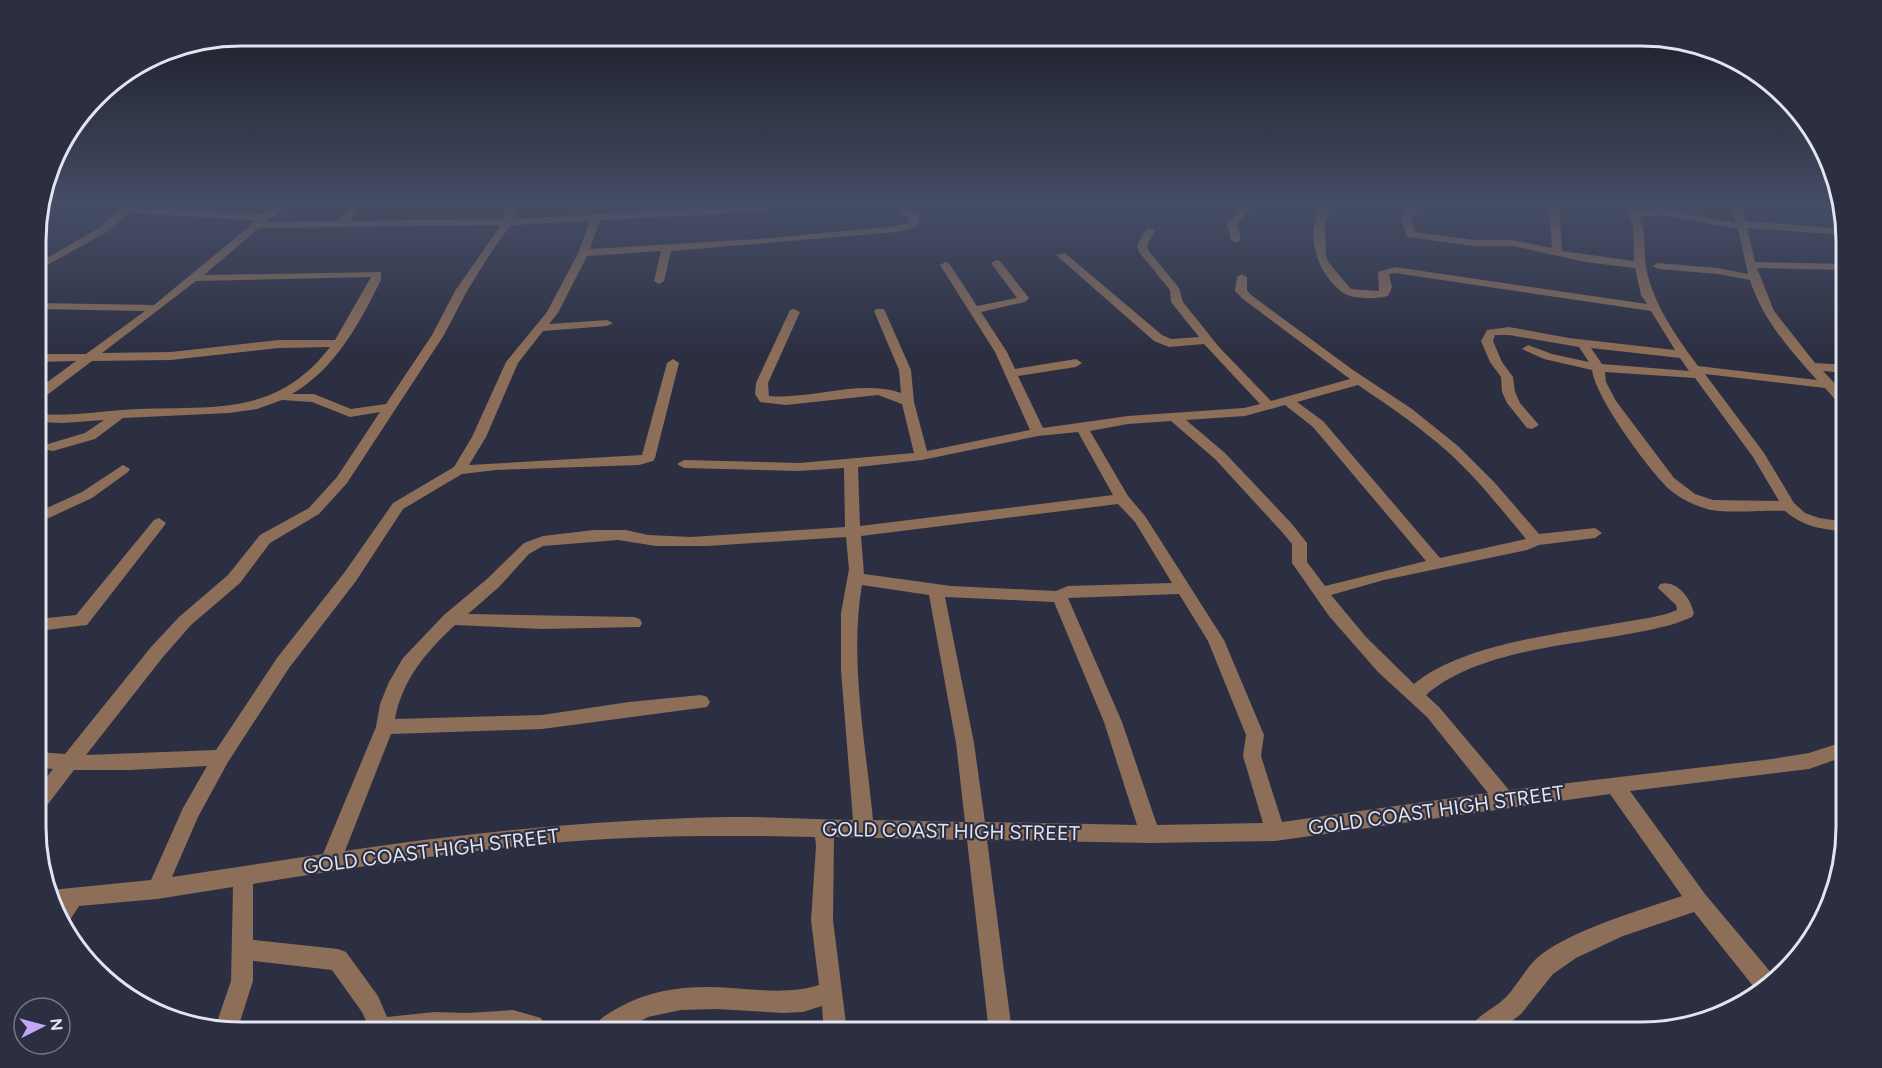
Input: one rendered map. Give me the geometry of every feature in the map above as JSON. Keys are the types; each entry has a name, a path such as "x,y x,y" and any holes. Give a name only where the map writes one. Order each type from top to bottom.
{"street":[{"path":"46,262 61,254"},
{"path":"46,389 156,308 222,254"},
{"path":"46,792 157,652 185,621 234,579 265,539 314,511 337,487 438,335 461,291 486,254"},
{"path":"459,470 479,437 512,362 552,313 583,254"},
{"path":"659,281 666,254"},
{"path":"1146,254 1175,290 1177,302 1207,340 1269,406"},
{"path":"1322,254 1322,259 1338,282 1351,293 1384,294 1386,287 1383,272 1395,270 1653,308"},
{"path":"1563,254 1640,265"},
{"path":"1640,254 1647,295 1653,308 1707,389 1759,456 1789,506 1800,516 1816,523 1835,526"},
{"path":"1749,254 1754,278 1768,312 1835,392"},
{"path":"1060,255 1158,338 1169,343 1207,340"},
{"path":"975,310 1023,298 996,263"},
{"path":"945,265 1001,352 1038,432"},
{"path":"1751,265 1835,267"},
{"path":"1658,266 1711,270 1754,278"},
{"path":"46,419 65,421 121,414 247,406 278,396 302,382 341,343 377,274 193,278"},
{"path":"1242,277 1241,291 1247,297 1407,412 1453,449 1491,486 1534,540"},
{"path":"46,306 156,308"},
{"path":"880,310 905,370 908,402 922,456"},
{"path":"794,312 762,383 761,394 765,399 786,401 878,392 896,395 908,402"},
{"path":"541,328 607,323"},
{"path":"1532,424 1511,400 1505,386 1507,377 1490,347 1489,334 1494,331 1509,331 1586,344 1684,355"},
{"path":"46,358 171,356 278,344 341,343"},
{"path":"1586,344 1588,354 1598,367 1600,382 1617,413 1669,481 1678,489 1702,503 1711,505 1789,506"},
{"path":"1528,349 1554,358 1619,370 1697,372 1829,385"},
{"path":"157,889 190,814 221,758 283,663 350,577 398,506 459,470 496,466 648,459 673,363"},
{"path":"1010,374 1076,363"},
{"path":"1815,368 1835,369"},
{"path":"684,464 800,466 922,456 1038,432 1082,428 1119,421 1233,414 1360,380"},
{"path":"278,396 297,399 314,398 350,413 390,407"},
{"path":"1288,401 1318,424 1437,564"},
{"path":"53,447 90,436 121,414"},
{"path":"1173,416 1212,448 1287,528 1299,543 1300,563 1335,612 1384,667 1454,735 1504,799"},
{"path":"1082,428 1122,499 1140,519 1216,640 1256,735 1252,756 1275,832"},
{"path":"851,463 857,579 849,613 850,670 864,829"},
{"path":"46,514 87,495 123,469"},
{"path":"330,863 385,727 386,711 401,677 419,649 495,581 526,548 544,541 618,535 649,540 715,541 853,533 1122,499"},
{"path":"46,624 81,621 159,523"},
{"path":"1322,592 1384,575 1527,545 1534,540 1595,532"},
{"path":"857,579 936,590 1060,597 1063,593 1068,592 1184,588"},
{"path":"1414,695 1435,677 1449,670 1505,651 1671,619 1686,613 1684,602 1666,588"},
{"path":"936,590 965,743 1000,1021"},
{"path":"1060,597 1113,722 1150,834"},
{"path":"450,619 542,623 634,623"},
{"path":"385,727 542,722 629,709 701,702"},
{"name":"GOLD COAST HIGH STREET","path":"64,897 157,889 444,845 552,834 692,826 1150,834 1275,832 1353,823 1504,799 1809,761 1835,752"},
{"path":"46,761 69,763 144,762 221,758"},
{"path":"1615,786 1698,901 1762,979"},
{"path":"823,828 826,846 822,920 835,1022"},
{"path":"229,1021 242,981 243,877"},
{"path":"1493,1021 1513,1006 1545,966 1568,951 1619,927 1698,901"},
{"path":"244,950 338,960 370,1004 378,1022"},
{"path":"615,1022 647,1005 680,999 799,1001 831,992"},
{"path":"501,1022 516,1022"}]}
